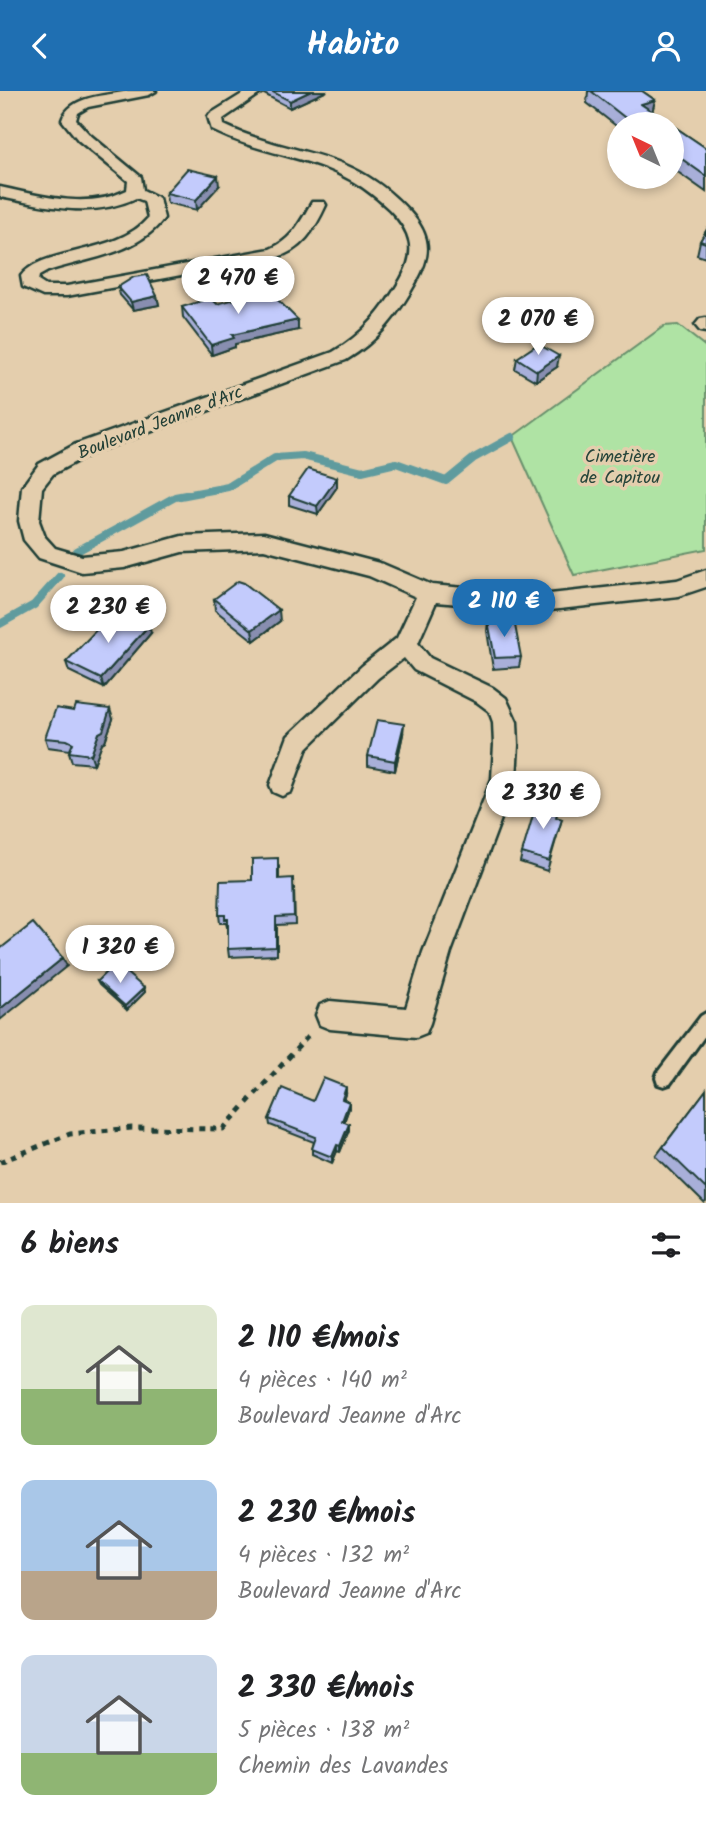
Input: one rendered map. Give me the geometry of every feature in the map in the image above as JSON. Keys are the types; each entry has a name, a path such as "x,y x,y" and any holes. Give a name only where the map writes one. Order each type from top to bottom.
{"street":[{"path":"135,192 136,180 75,130 69,120 72,111 84,104 149,91"},
{"name":"Boulevard Jeanne d'Arc","path":"257,91 215,117 217,127 255,142 324,159 364,179 416,228 422,246 418,266 385,321 353,350 324,363 83,449 46,469 32,487 29,521 35,540 47,553 82,564 124,560 182,544 264,541 374,570 429,593 541,603 679,588 706,578"},
{"path":"0,192 68,206 91,207 117,203 135,192"},
{"path":"135,192 150,198 155,206 156,219 151,227 140,234 88,254 38,268 29,276 29,283 43,291 67,291 274,253 287,249 301,238 318,205"},
{"path":"282,785 297,743 370,672 406,643 429,593"},
{"path":"330,1015 416,1023 437,952 504,779 505,722 498,705 485,695 422,664 406,643"}],"lane":[{"path":"664,1078 706,1021"}],"path":[{"path":"0,1162 70,1134 132,1128 223,1129 270,1075 330,1015"}],"green space":[{"name":"Cimetière de Capitou","path":"678,325 706,347 706,549 574,575 512,437 664,326"}],"building":[{"path":"271,91 311,91 290,101"},
{"path":"591,91 642,91 655,100 641,104 653,112 618,112"},
{"path":"684,133 706,148 706,176 684,160"},
{"path":"187,169 218,176 196,200 166,193"},
{"path":"706,231 706,243 700,241"},
{"path":"147,275 157,296 131,302 118,287 134,277"},
{"path":"268,290 298,320 232,335 234,338 211,345 182,307 211,298 217,304"},
{"path":"538,344 559,356 537,371 517,358"},
{"path":"308,469 337,478 317,506 289,496"},
{"path":"238,581 279,610 252,630 214,599"},
{"path":"120,612 149,625 101,679 66,662 100,626 104,628"},
{"path":"514,620 521,657 495,658 488,621"},
{"path":"76,705 110,709 91,755 69,752 73,743 67,740 45,738 56,708 74,711"},
{"path":"377,720 404,724 395,761 368,756"},
{"path":"538,798 560,806 556,817 562,819 549,861 522,853"},
{"path":"278,858 278,879 293,878 294,916 276,917 276,947 228,949 228,919 225,919 225,915 219,915 220,881 252,880 252,859"},
{"path":"33,923 63,958 0,1009 0,949"},
{"path":"115,963 144,988 125,1006 97,981"},
{"path":"323,1078 346,1087 342,1099 349,1102 342,1121 349,1124 332,1157 312,1149 316,1137 269,1119 282,1088 313,1101"},
{"path":"706,1090 706,1189 663,1147"}],"waterway":[{"path":"77,551 175,497 228,487 275,458 303,456 362,471 396,463 446,481 474,458 512,437"},
{"path":"0,624 34,605 60,576"}]}
